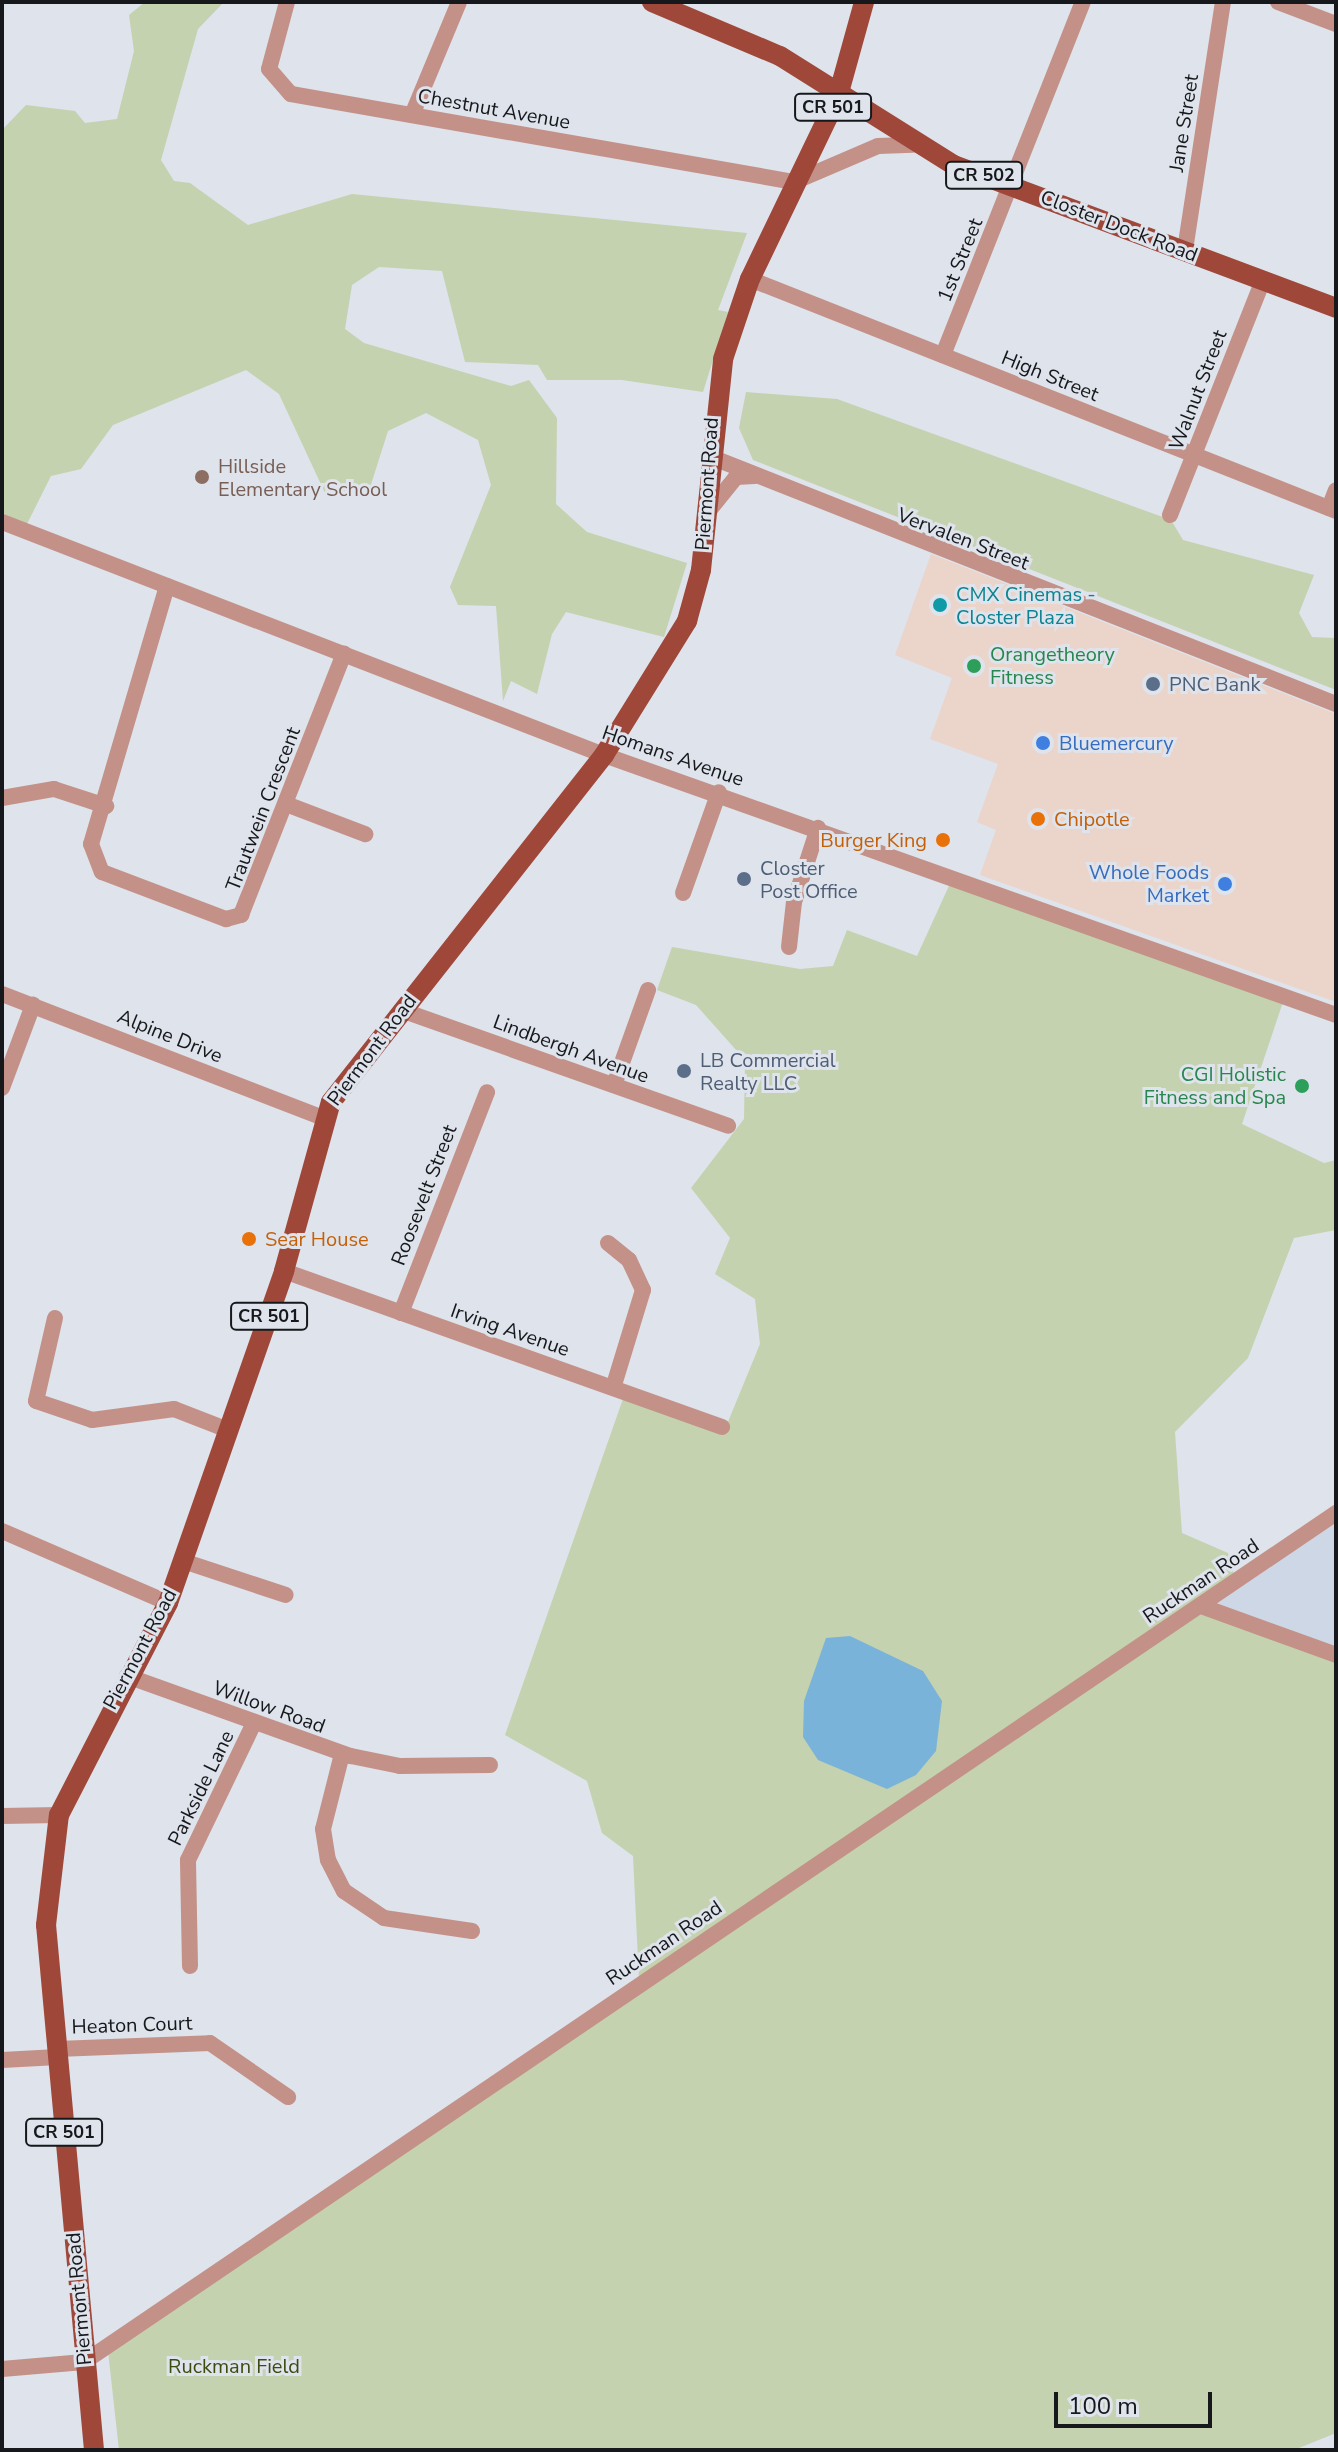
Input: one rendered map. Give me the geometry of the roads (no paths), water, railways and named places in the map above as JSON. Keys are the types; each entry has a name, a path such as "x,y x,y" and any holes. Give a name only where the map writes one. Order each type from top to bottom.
{"main road":[{"name":"Closter Dock Road","path":"652,2 760,45 913,145 1336,308"},
{"name":"Piermont Road","path":"94,2450 46,1905 59,1815 127,1676 168,1603 284,1271 323,1118 401,1010 604,755 687,621 707,515 715,391 750,279 838,96 864,2"}],"street":[{"name":"Chestnut Avenue","path":"287,2 269,61 276,85 412,115 794,182"},
{"path":"412,115 459,2"},
{"name":"1st Street","path":"943,355 1083,2"},
{"name":"Jane Street","path":"1185,250 1223,2"},
{"path":"1278,2 1336,24"},
{"path":"794,182 878,146 913,145"},
{"name":"High Street","path":"750,279 1332,509"},
{"name":"Walnut Street","path":"1170,515 1263,280"},
{"name":"Vervalen Street","path":"711,457 1336,704"},
{"path":"707,515 736,477 754,476"},
{"path":"1332,509 1336,490"},
{"name":"Homans Avenue","path":"2,522 604,755 719,792 1336,1015"},
{"name":"Trautwein Crescent","path":"167,586 106,806 91,844 96,867 226,919 246,909 344,654"},
{"path":"2,798 54,789 106,806"},
{"path":"683,893 719,792"},
{"path":"286,804 365,834"},
{"path":"789,947 794,902 818,828"},
{"path":"614,1085 648,990"},
{"name":"Alpine Drive","path":"2,994 323,1118"},
{"path":"2,1088 33,1005"},
{"name":"Lindbergh Avenue","path":"401,1010 728,1126"},
{"name":"Roosevelt Street","path":"401,1313 487,1092"},
{"path":"608,1243 629,1260 643,1290 613,1388"},
{"name":"Irving Avenue","path":"284,1271 722,1427"},
{"path":"55,1318 36,1401 92,1420 174,1409 228,1430"},
{"name":"Ruckman Road","path":"2,2369 84,2362 1336,1513"},
{"path":"2,1531 168,1603"},
{"path":"183,1561 286,1595"},
{"path":"1201,1606 1336,1655"},
{"name":"Willow Road","path":"127,1676 342,1754 400,1766 490,1765"},
{"name":"Parkside Lane","path":"190,1966 188,1860 254,1723"},
{"path":"342,1754 323,1829 328,1860 344,1891 384,1918 472,1931"},
{"path":"2,1816 59,1815"},
{"name":"Heaton Court","path":"2,2060 57,2053 210,2043 288,2097"}],"water":[{"path":"850,1636 923,1671 942,1701 936,1751 916,1775 887,1789 818,1760 803,1737 804,1701 826,1638"}],"place":[{"name":"Hillside Elementary School","path":"202,477"},
{"name":"CMX Cinemas - Closter Plaza","path":"940,605"},
{"name":"Orangetheory Fitness","path":"974,666"},
{"name":"PNC Bank","path":"1153,684"},
{"name":"Bluemercury","path":"1043,743"},
{"name":"Chipotle","path":"1038,819"},
{"name":"Burger King","path":"943,840"},
{"name":"Closter Post Office","path":"744,879"},
{"name":"Whole Foods Market","path":"1225,884"},
{"name":"LB Commercial Realty LLC","path":"684,1071"},
{"name":"CGI Holistic Fitness and Spa","path":"1302,1086"},
{"name":"Sear House","path":"249,1239"}],"park label":[{"name":"Ruckman Field","path":"234,2366"}]}
